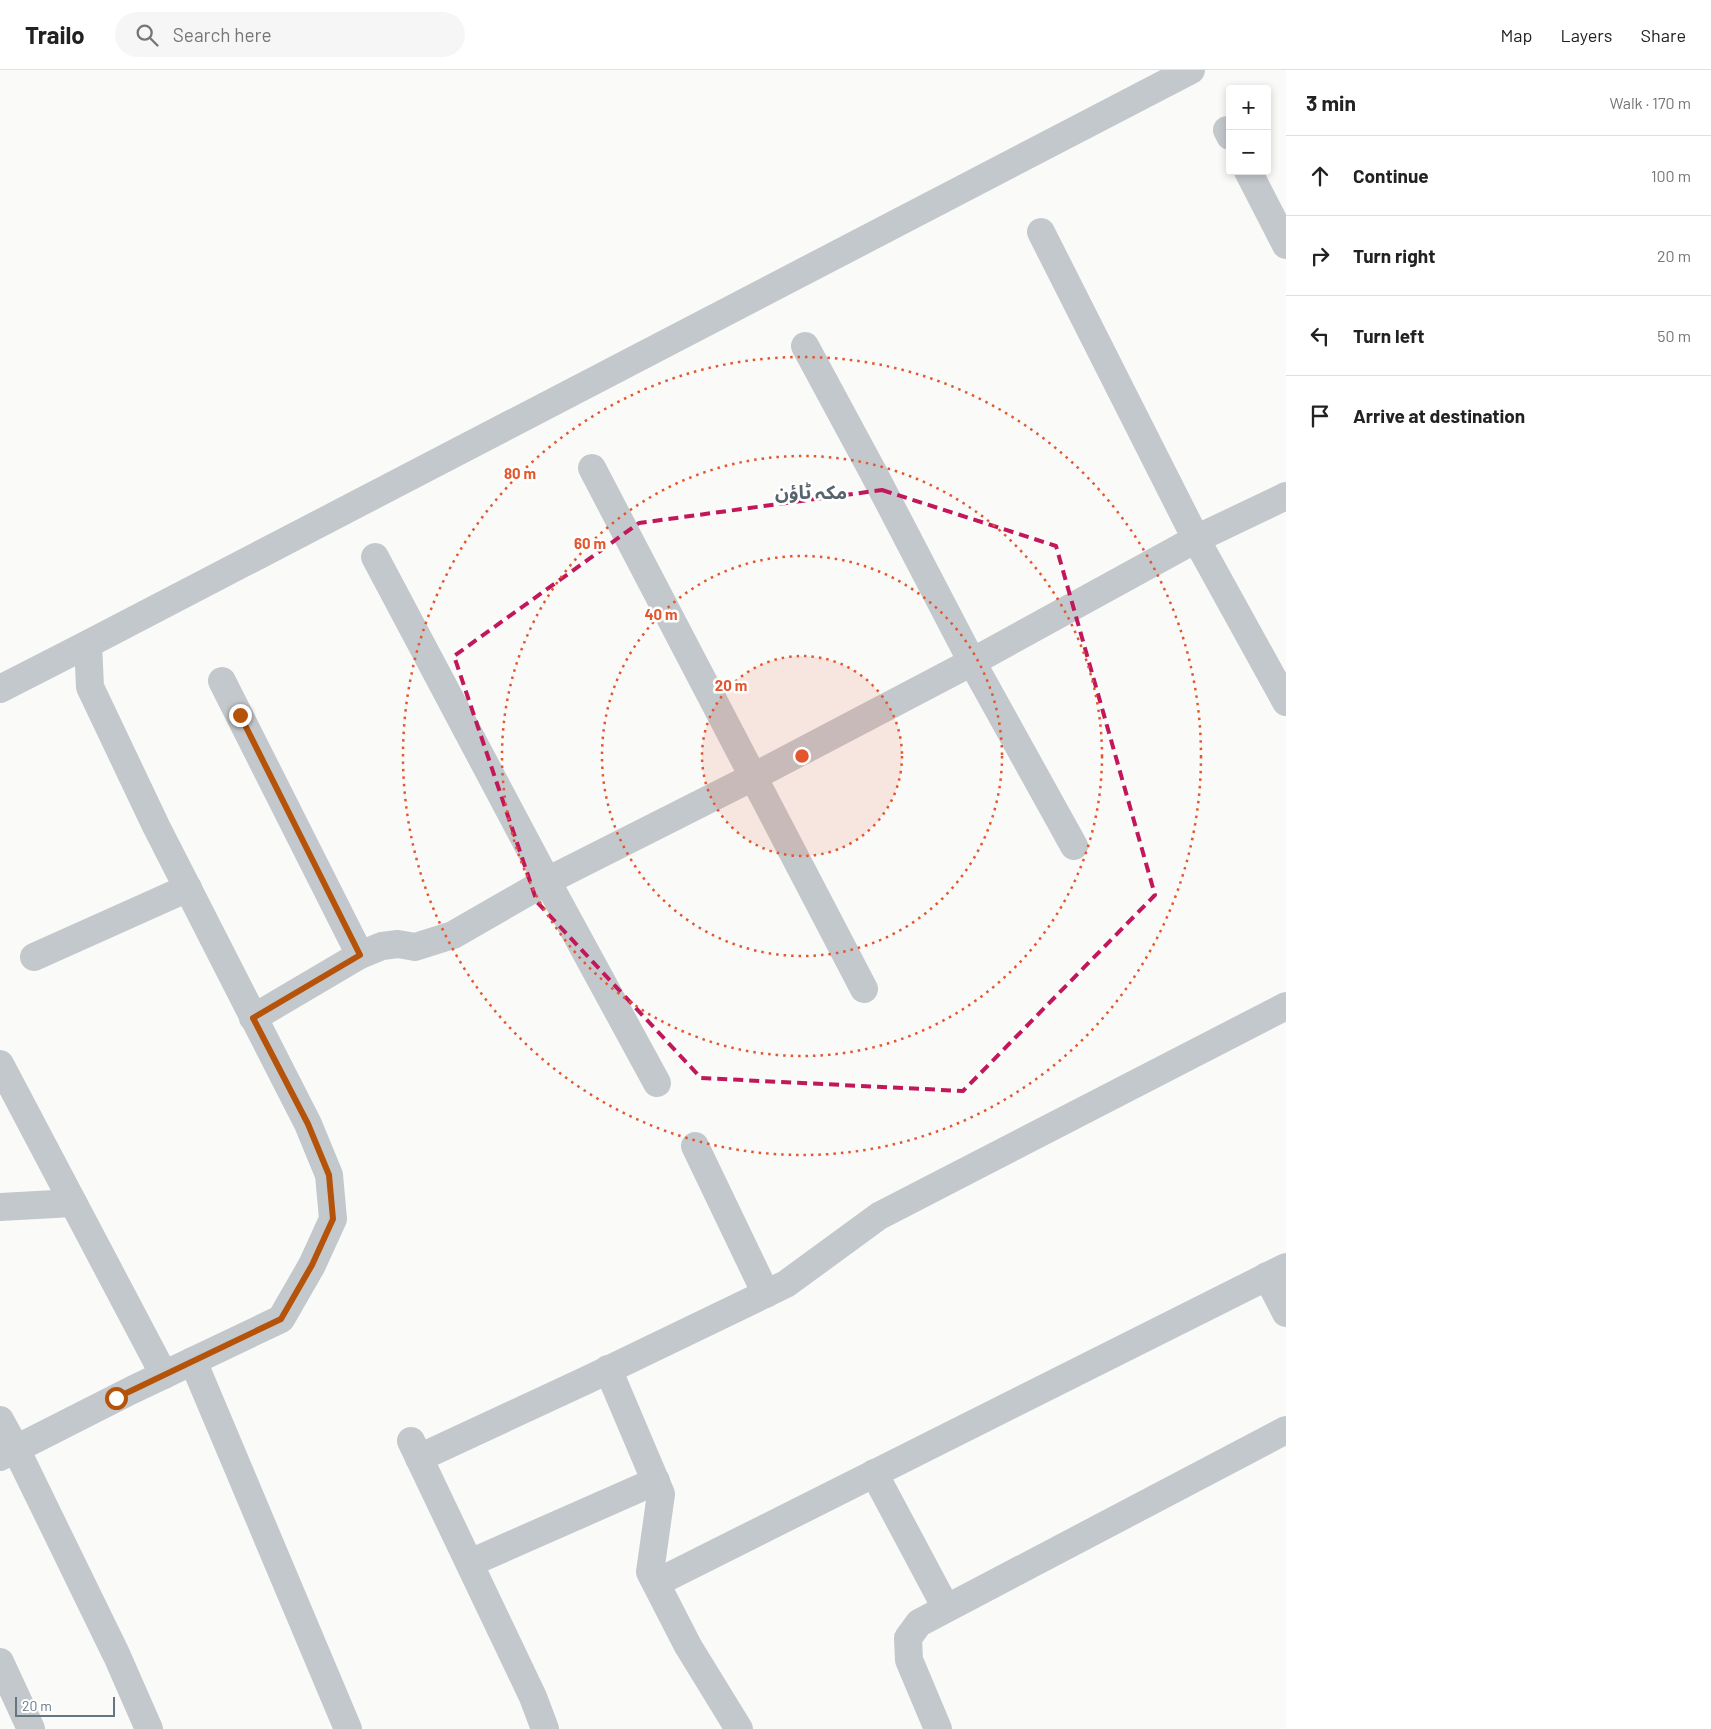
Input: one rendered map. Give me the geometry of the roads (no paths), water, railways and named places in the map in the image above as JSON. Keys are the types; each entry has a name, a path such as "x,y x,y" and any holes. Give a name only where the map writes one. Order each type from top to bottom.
{"street":[{"path":"0,690 1191,70"},
{"path":"1250,175 1286,245"},
{"path":"1041,232 1196,539 1286,702"},
{"path":"805,346 972,662 1074,846"},
{"path":"592,468 864,989"},
{"path":"253,1018 360,955 382,946 398,944 415,947 453,935 547,881 753,777 972,662 1196,539 1286,496"},
{"path":"374,557 657,1083"},
{"path":"8,1453 281,1319 312,1265 333,1219 329,1175 308,1124 188,888 90,687 88,644"},
{"path":"222,681 360,955"},
{"path":"34,957 188,888"},
{"path":"545,1729 533,1696 415,1450 608,1369 786,1284 879,1216 1286,1006"},
{"path":"0,1064 164,1375"},
{"path":"695,1146 766,1294"},
{"path":"0,1207 73,1203"},
{"path":"656,1583 1277,1271 1286,1313"},
{"path":"193,1361 348,1729"},
{"path":"608,1369 661,1494 650,1572 688,1646 739,1729"},
{"path":"0,1420 8,1453 117,1656 149,1729"},
{"path":"938,1729 909,1660 908,1638 919,1623 1286,1430"},
{"path":"874,1473 946,1608"},
{"path":"470,1563 656,1481"},
{"path":"0,1662 31,1729"}],"district":[{"name":"مکہ ٹاؤن","path":"811,491"}]}
